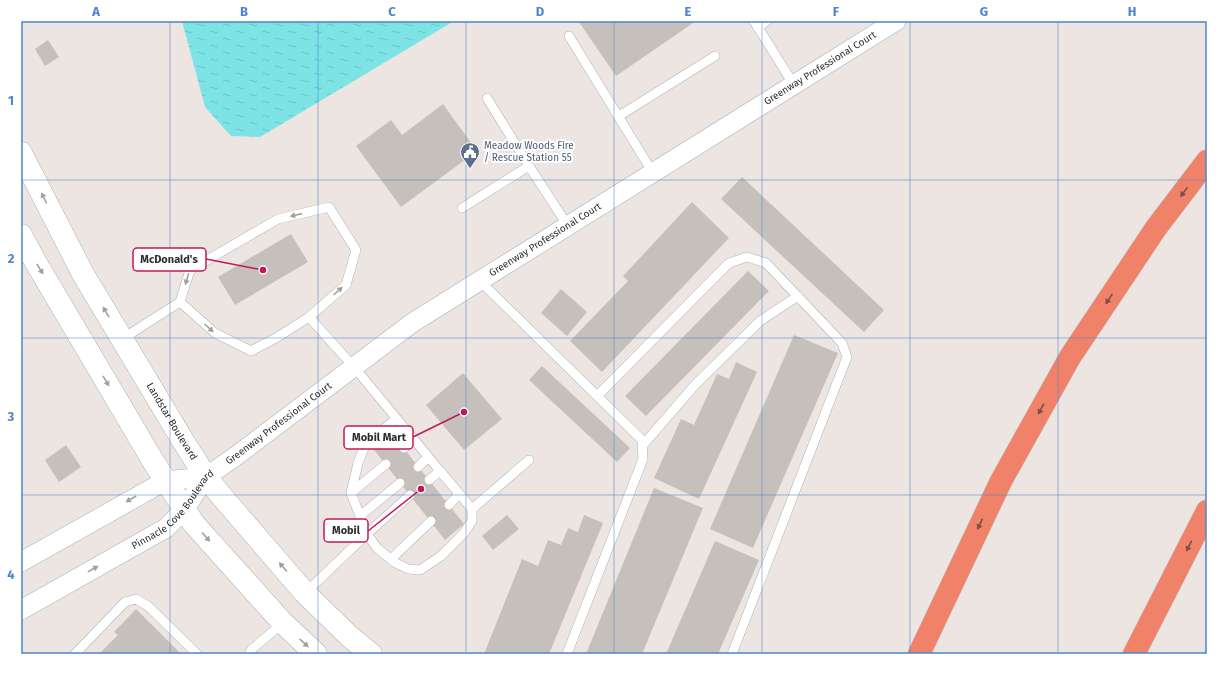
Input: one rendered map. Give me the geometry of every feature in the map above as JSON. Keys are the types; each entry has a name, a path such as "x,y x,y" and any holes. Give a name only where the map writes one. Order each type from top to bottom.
{"highway":[{"path":"919,654 1000,481 1070,357 1156,228 1207,161"},
{"path":"1134,654 1207,511"}],"street":[{"name":"Greenway Professional Court","path":"206,477 412,323 896,21"},
{"name":"Landstar Boulevard","path":"21,153 83,274 206,477 305,593 349,636 371,654"},
{"path":"21,235 184,510 194,524 283,623 316,654"},
{"name":"Pinnacle Cove Boulevard","path":"21,562 166,481 206,477"},
{"name":"Pinnacle Cove Boulevard","path":"22,607 166,528 184,510 206,477"}],"lane":[{"path":"767,21 756,24 794,85"},
{"path":"569,36 653,173"},
{"path":"619,116 714,56"},
{"path":"487,98 568,226"},
{"path":"462,208 529,166"},
{"path":"122,339 180,302 190,270 278,219 329,208 356,250 346,285 309,318 251,351 215,333 180,302"},
{"path":"597,396 729,262 747,257 766,263 842,343 847,357 732,654"},
{"path":"480,281 642,440 643,459 567,654"},
{"path":"643,445 694,386 760,321 798,296"},
{"path":"309,318 354,367 472,508 472,521 464,533 441,556 420,570 408,569 391,560 377,548 367,534 352,494 358,463 366,443 396,419"},
{"path":"404,448 413,439"},
{"path":"418,467 428,457"},
{"path":"472,508 529,460"},
{"path":"352,494 386,464"},
{"path":"429,480 440,471"},
{"path":"360,516 400,483"},
{"path":"449,505 459,494"},
{"path":"305,593 410,495"},
{"path":"391,560 430,522"},
{"path":"75,654 125,602 136,599 148,606 197,654"},
{"path":"249,654 283,623"}],"water":[{"path":"182,21 454,21 260,137 231,136 205,107"}],"building":[{"path":"696,21 616,76 579,22"},
{"path":"48,40 59,57 45,66 35,49"},
{"path":"443,104 477,151 401,207 356,146 391,120 402,135"},
{"path":"742,177 884,310 864,332 721,199"},
{"path":"692,202 729,238 602,372 570,341 628,281 623,276"},
{"path":"291,234 308,262 235,305 218,277"},
{"path":"748,271 769,291 646,416 625,396"},
{"path":"561,289 587,312 567,336 541,313"},
{"path":"794,335 838,353 753,548 710,529"},
{"path":"736,362 757,372 699,499 654,478 681,419 694,425 717,374 729,379"},
{"path":"542,366 630,448 617,462 529,380"},
{"path":"463,373 502,419 464,450 426,405"},
{"path":"390,431 464,524 445,540 371,446"},
{"path":"66,445 81,467 59,482 45,460"},
{"path":"654,488 703,508 642,654 586,654"},
{"path":"507,515 519,529 493,550 482,536"},
{"path":"584,515 603,523 549,654 484,654 522,559 538,566 548,540 561,545 568,528 578,532"},
{"path":"715,541 759,560 718,654 666,654"},
{"path":"136,609 181,654 99,654 118,635 114,632"}],"place":[{"name":"Meadow Woods Fire / Rescue Station 55","path":"470,169"},
{"name":"McDonald's","path":"263,270"},
{"name":"Mobil Mart","path":"464,412"},
{"name":"Mobil","path":"421,489"}]}
